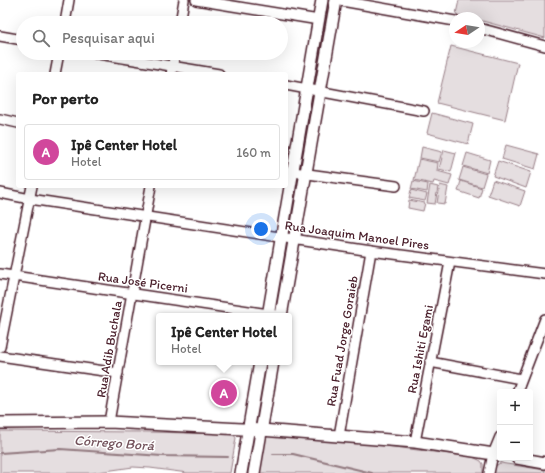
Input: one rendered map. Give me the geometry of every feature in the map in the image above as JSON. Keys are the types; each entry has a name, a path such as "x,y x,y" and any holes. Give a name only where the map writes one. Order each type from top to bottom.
{"main road":[{"path":"289,171 307,89 322,0"},
{"path":"283,313 336,0"},
{"path":"268,313 281,237 287,188"},
{"path":"241,473 259,365"},
{"path":"254,473 273,365"},
{"path":"0,423 109,422 248,429 415,442 496,455"},
{"path":"531,461 545,464"}],"street":[{"path":"66,16 69,0"},
{"path":"181,16 184,0"},
{"path":"196,0 319,20"},
{"path":"336,0 449,20"},
{"path":"485,30 545,46"},
{"path":"0,36 16,39"},
{"path":"55,72 58,60"},
{"path":"126,60 172,70 196,72"},
{"path":"172,70 174,60"},
{"path":"288,85 424,111"},
{"path":"0,119 16,123"},
{"path":"289,171 306,172 396,186"},
{"path":"0,347 32,188"},
{"name":"Rua Adib Buchala","path":"109,422 151,188"},
{"name":"Rua Joaquim Manoel Pires","path":"0,193 30,199 371,251 545,274"},
{"name":"Rua Fuad Jorge Goraieb","path":"339,436 371,251"},
{"name":"Rua Ishiti Egami","path":"415,442 450,262"},
{"name":"Rua José Picerni","path":"0,274 255,313"},
{"path":"518,389 545,319"},
{"path":"0,356 118,373"},
{"path":"430,362 521,379"},
{"path":"489,473 496,455"}],"shaded area":[{"path":"459,0 545,0 545,38 485,22 485,12 456,12"},
{"path":"451,48 459,48 518,63 505,120 437,103"},
{"path":"432,113 473,124 468,144 427,133"},
{"path":"506,145 539,154 535,169 502,159"},
{"path":"422,147 442,152 439,162 420,158"},
{"path":"444,150 456,153 451,172 439,169"},
{"path":"467,153 490,160 487,173 463,166"},
{"path":"419,159 438,163 437,171 452,175 449,185 434,181 433,184 414,180"},
{"path":"498,161 531,172 526,188 493,176"},
{"path":"463,167 486,174 482,187 459,180"},
{"path":"493,180 525,191 520,206 488,195"},
{"path":"413,181 428,184 427,192 411,189"},
{"path":"461,181 482,188 479,198 458,191"},
{"path":"430,185 438,187 435,204 427,203"},
{"path":"440,185 448,187 445,204 437,203"},
{"path":"411,190 427,194 425,201 409,198"},
{"path":"409,200 425,203 423,211 408,208"},
{"path":"0,431 231,434 236,438 230,473 188,473 133,467 91,473 0,473"},
{"path":"268,436 378,445 473,457 481,461 483,464 483,473 259,473 265,439"},
{"path":"500,463 545,470 545,473 493,473 494,467"}],"waterway":[{"name":"Córrego Borá","path":"0,453 60,449 162,456 228,457"},
{"name":"Córrego Borá","path":"273,454 293,454 372,473"}],"place":[{"name":"Ipê Center Hotel","path":"224,393"}]}
